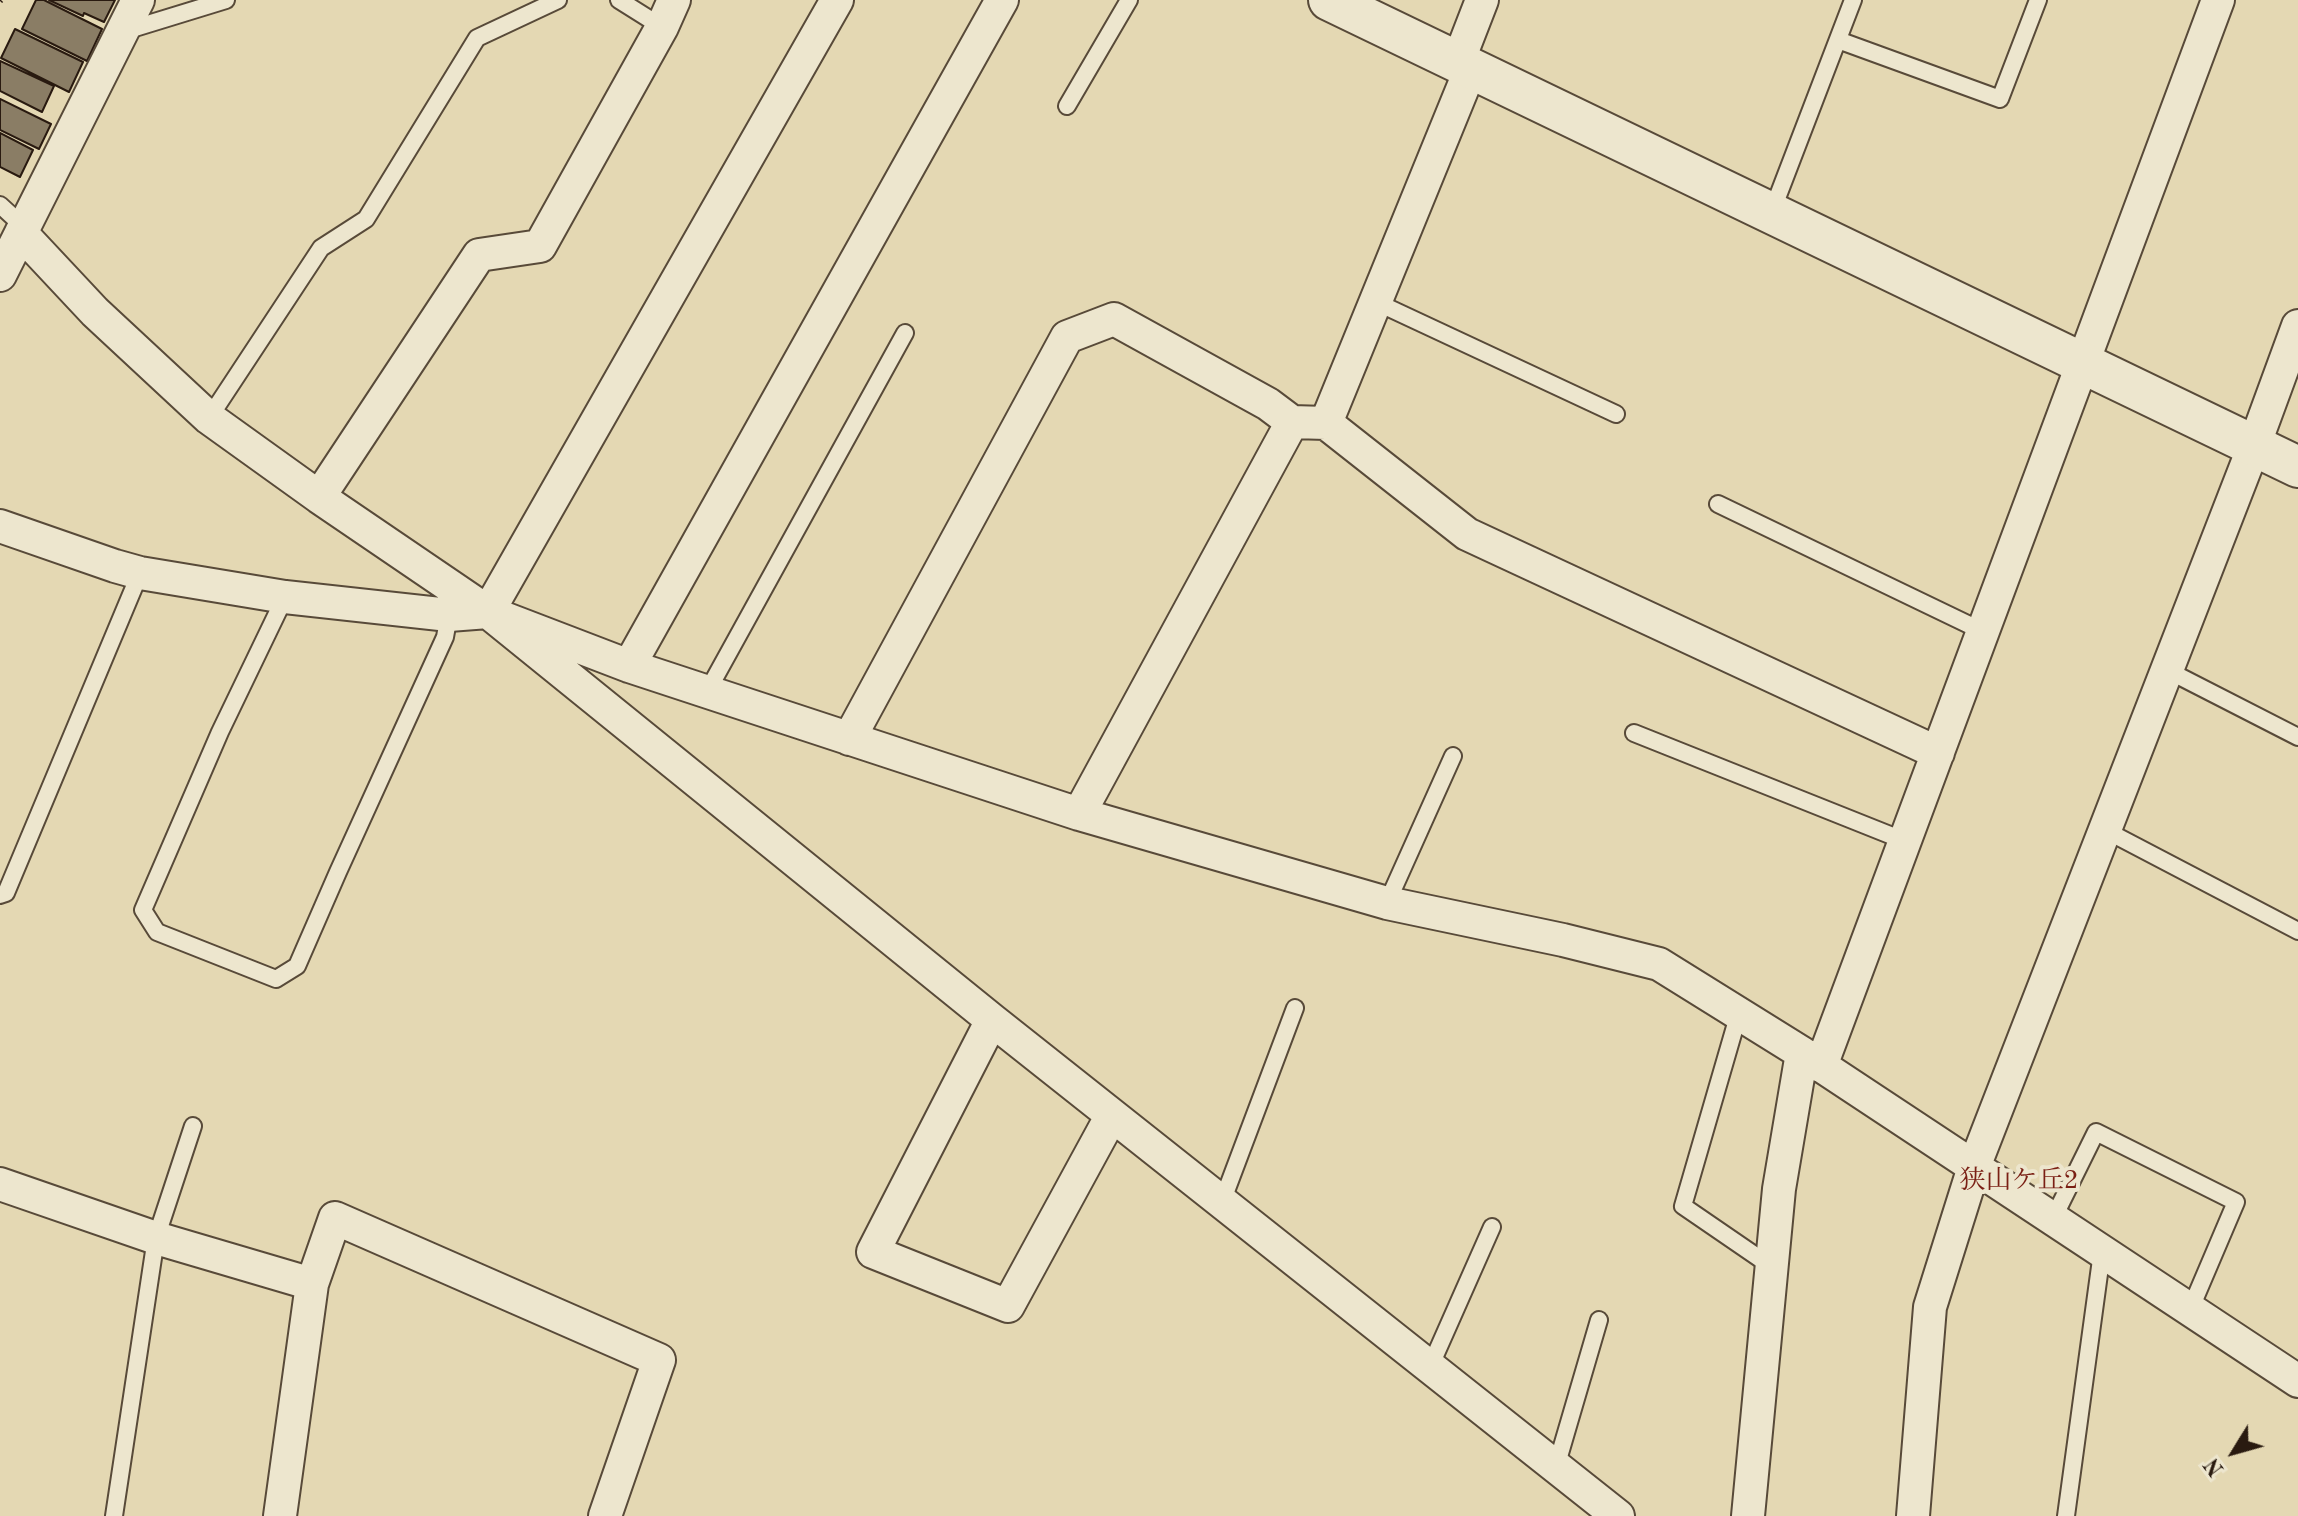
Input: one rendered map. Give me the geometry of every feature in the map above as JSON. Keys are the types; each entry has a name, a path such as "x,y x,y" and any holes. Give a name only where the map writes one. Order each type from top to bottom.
{"street":[{"path":"0,275 138,0"},
{"path":"488,612 837,0"},
{"path":"629,666 1002,0"},
{"path":"1329,0 2298,467"},
{"path":"1326,423 1376,302 1465,65 1482,0"},
{"path":"1748,1516 1779,1189 1812,1060 1905,841 2218,0"},
{"path":"319,497 479,255 540,246 668,13"},
{"path":"23,230 95,312 209,418 488,612 992,1020 1618,1516"},
{"path":"849,739 1067,337 1114,319 1268,404 1292,422 1326,423 1467,534 1938,753"},
{"path":"1913,1516 1930,1307 1974,1167 2298,326"},
{"path":"1079,814 1292,422"},
{"path":"0,526 140,573 285,597 449,615 488,612 629,666 1079,814 1387,903 1563,940 1659,964 1812,1060 2298,1381"},
{"path":"992,1020 873,1252 1008,1306 1112,1115"},
{"path":"0,1184 156,1238 312,1284"},
{"path":"280,1516 312,1284 335,1218 659,1360 605,1516"}],"lane":[{"path":"120,33 226,0"},
{"path":"209,418 321,248 366,219 477,38 558,0"},
{"path":"619,0 668,13"},
{"path":"1067,106 1129,0"},
{"path":"1771,214 1853,0"},
{"path":"1838,40 2000,99 2038,0"},
{"path":"0,205 23,230"},
{"path":"1376,302 1616,414"},
{"path":"707,692 905,333"},
{"path":"1718,504 1984,632"},
{"path":"0,895 6,893 140,573"},
{"path":"285,597 220,732 143,910 157,932 276,979 297,966 445,637 449,615"},
{"path":"2167,670 2298,737"},
{"path":"1634,733 1905,841"},
{"path":"1387,903 1453,756"},
{"path":"2105,830 2298,931"},
{"path":"1222,1202 1295,1008"},
{"path":"1739,1013 1683,1206 1772,1267"},
{"path":"114,1516 156,1238 193,1126"},
{"path":"2053,1219 2096,1132 2236,1202 2190,1310"},
{"path":"1430,1367 1492,1227"},
{"path":"2066,1516 2102,1252"},
{"path":"1556,1467 1599,1320"}],"building":[{"path":"36,0 44,0 102,29 87,61 22,29"},
{"path":"49,0 115,0 104,22"},
{"path":"15,29 83,62 69,92 1,58"},
{"path":"0,61 54,86 42,112 0,91"},
{"path":"0,99 51,124 39,149 0,130"},
{"path":"0,133 33,150 20,177 0,167"}],"district":[{"name":"狭山ケ丘2","path":"2019,1181"}]}
